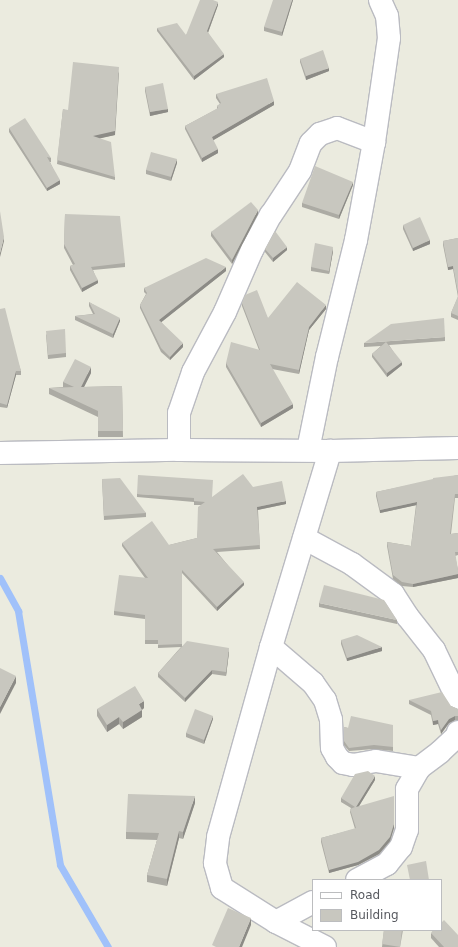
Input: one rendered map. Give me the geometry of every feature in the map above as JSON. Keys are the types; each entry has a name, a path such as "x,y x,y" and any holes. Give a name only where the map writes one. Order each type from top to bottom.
{"street":[{"path":"308,450 327,357 356,240 374,142 389,38 387,16 380,0"},
{"path":"179,450 179,413 193,372 225,312 252,250 270,214 300,171 311,143 320,134 337,128 374,142"},
{"path":"0,453 179,450 330,451 458,448"},
{"path":"325,947 276,922 222,888 215,863 218,837 271,648 330,451"},
{"path":"304,538 352,564 393,594 408,617 434,650 458,700"},
{"path":"271,648 313,683 325,700 331,720 332,748 340,760 353,765 376,761 419,768"},
{"path":"359,879 387,864 401,847 407,830 407,789 419,768 457,736 458,732"},
{"path":"276,922 312,903"}],"building":[{"path":"200,0 213,0 218,2 207,31 224,54 194,76 157,28 177,23 186,35"},
{"path":"273,0 292,0 282,32 264,27"},
{"path":"323,50 329,68 306,76 300,59"},
{"path":"73,62 119,67 115,131 93,136 111,142 115,177 57,160 63,109 68,110"},
{"path":"267,78 274,101 212,137 218,149 202,158 185,126 218,108 217,106 221,103 216,94"},
{"path":"163,83 168,109 150,112 145,87"},
{"path":"25,118 51,158 47,157 60,180 47,188 9,128"},
{"path":"151,152 177,159 171,177 146,170"},
{"path":"315,166 353,182 339,215 302,203"},
{"path":"251,202 258,210 232,260 211,232"},
{"path":"0,211 4,237 0,253"},
{"path":"65,214 120,216 125,263 91,267 98,280 82,288 70,266 75,264 64,244"},
{"path":"420,217 430,240 413,248 403,225"},
{"path":"275,231 287,247 273,258 265,249"},
{"path":"458,238 458,293 453,266 448,267 443,241"},
{"path":"315,243 333,247 329,271 311,267"},
{"path":"206,258 226,267 159,320 183,343 170,357 161,348 140,305 147,293 144,288"},
{"path":"297,282 326,305 309,327 299,370 270,364 293,404 261,423 226,363 231,342 260,350 242,303 245,295 257,290 268,318"},
{"path":"458,296 458,316 451,313"},
{"path":"89,302 120,318 113,334 75,316 95,314"},
{"path":"5,308 21,371 16,371 7,405 0,403 0,309"},
{"path":"444,318 445,337 364,343 391,324"},
{"path":"65,329 66,353 48,355 46,331"},
{"path":"386,342 402,362 387,373 372,354"},
{"path":"75,359 91,367 81,387 122,386 123,431 98,431 98,411 49,388 74,387 63,382"},
{"path":"243,474 253,487 282,481 286,501 257,507 260,545 213,549 244,582 217,607 182,570 182,644 158,645 158,640 145,640 145,615 114,611 119,575 148,578 122,543 152,521 169,545 197,538 198,507 205,502 194,501 194,498 137,494 138,475 213,480 212,497"},
{"path":"458,475 458,494 455,494 450,534 458,533 458,552 455,552 458,574 413,584 402,582 393,575 387,542 411,546 417,502 380,510 376,492 433,478"},
{"path":"120,478 146,513 104,516 102,479"},
{"path":"324,585 384,600 397,620 319,603"},
{"path":"357,635 382,647 347,658 341,640"},
{"path":"187,641 229,648 226,672 212,670 185,698 158,673"},
{"path":"0,668 16,676 0,707"},
{"path":"135,686 144,701 139,704 142,710 123,722 119,717 107,725 97,709"},
{"path":"442,692 451,706 458,709 458,716 449,719 441,730 438,720 433,721 431,711 409,700"},
{"path":"195,709 213,716 204,740 186,733"},
{"path":"351,716 393,725 393,747 374,745 349,748 344,741 344,727 348,728"},
{"path":"368,771 375,776 356,807 394,796 394,824 390,837 379,850 358,862 329,870 321,838 356,828 350,809 355,807 341,798 355,774"},
{"path":"128,794 195,796 183,832 179,831 167,879 147,875 159,833 126,832"},
{"path":"426,861 429,879 410,879 407,865"},
{"path":"228,908 251,918 239,947 216,947 212,945"},
{"path":"444,920 458,935 458,947 444,947 431,933 432,931 442,931 442,922"},
{"path":"384,931 402,931 400,947 382,944"}],"waterway":[{"path":"0,578 18,611 60,865 108,947"}]}
